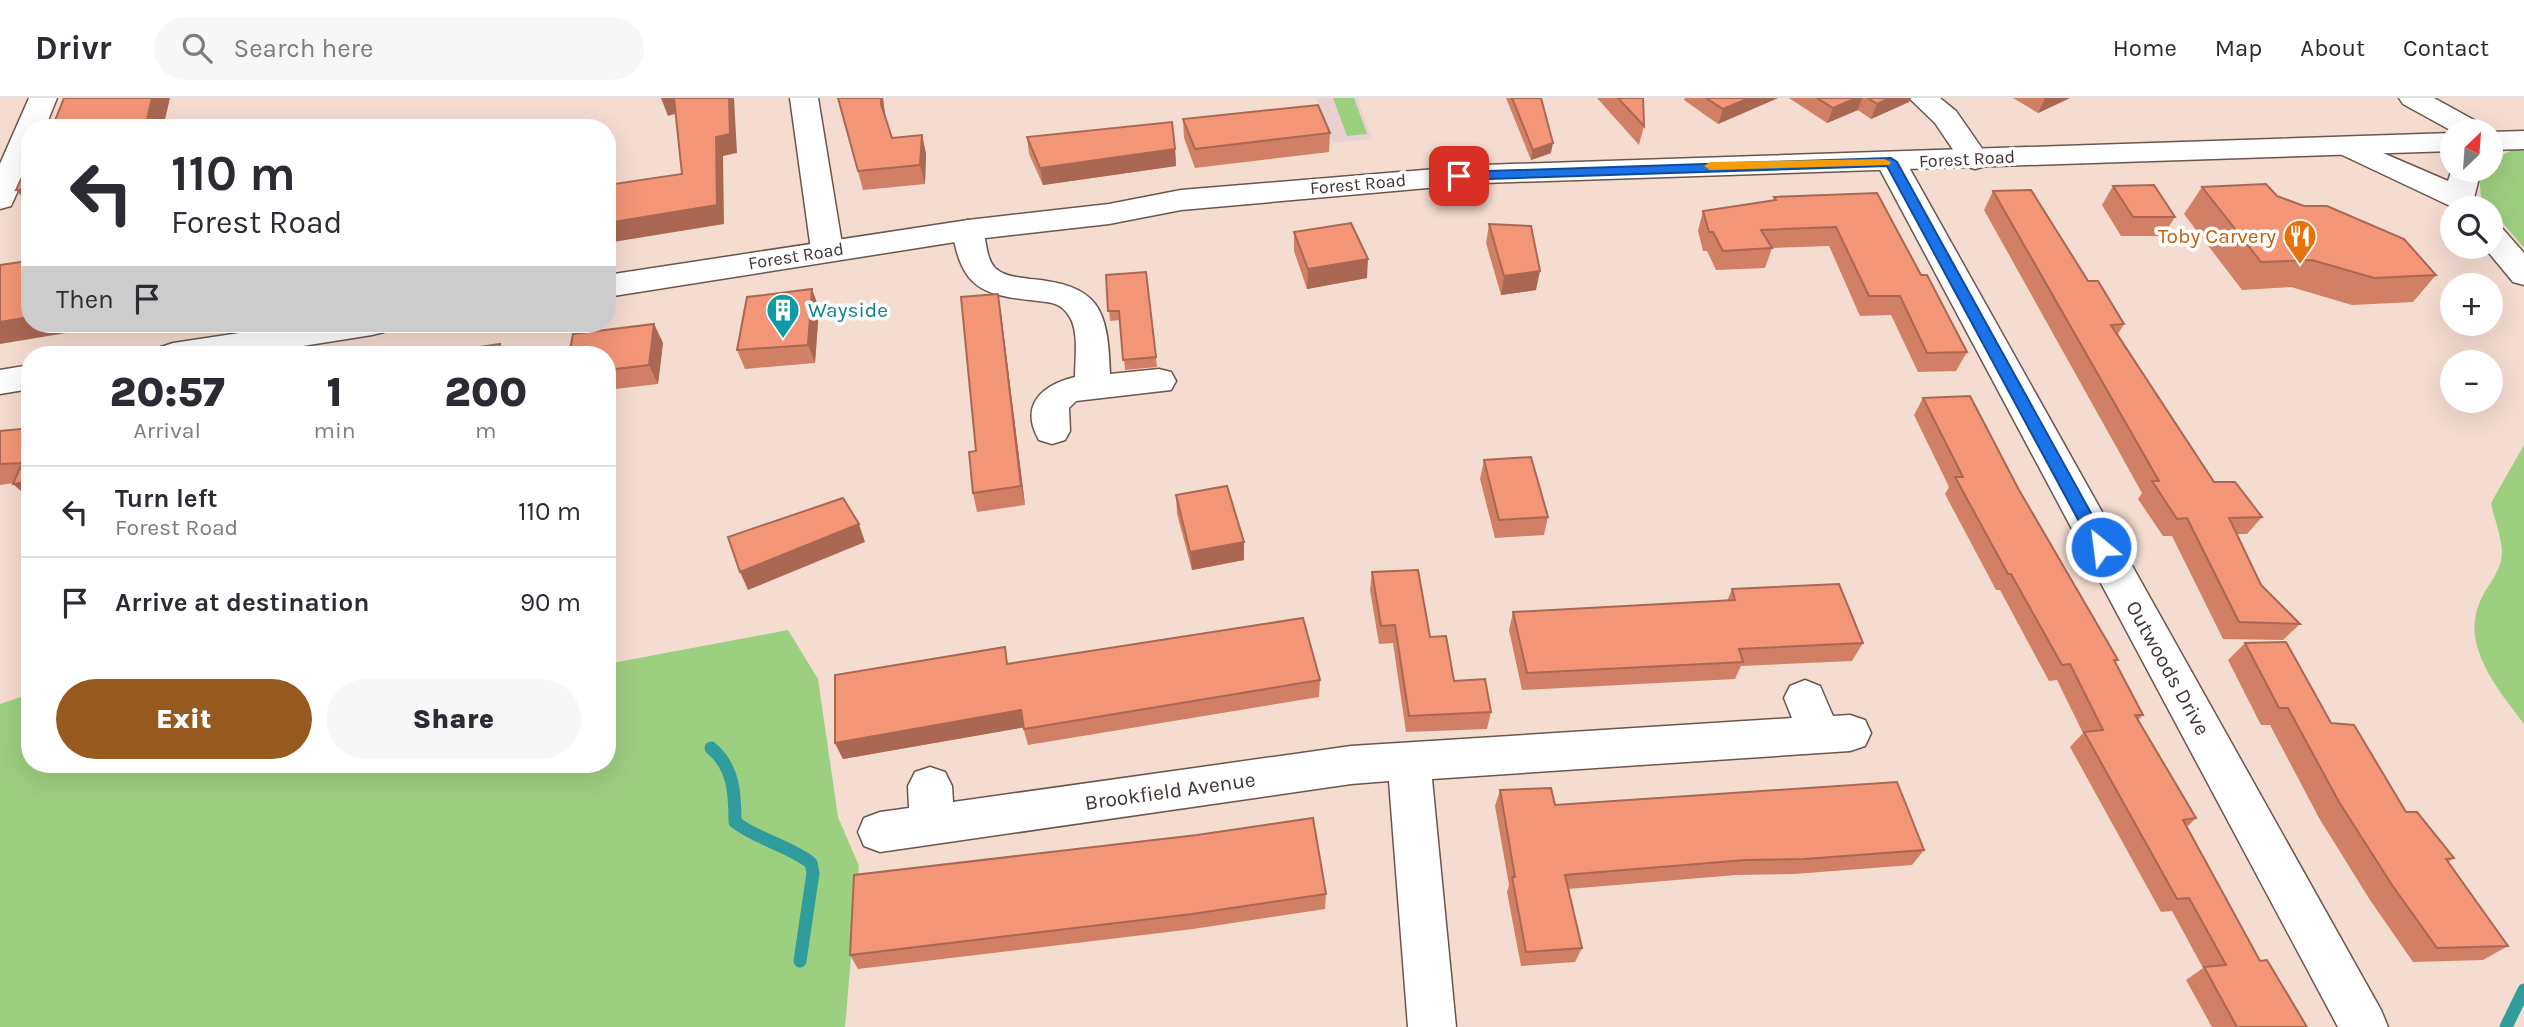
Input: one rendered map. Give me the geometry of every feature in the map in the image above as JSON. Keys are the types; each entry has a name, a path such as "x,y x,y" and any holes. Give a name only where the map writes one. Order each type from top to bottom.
{"street":[{"path":"34,119 43,98"},
{"path":"804,98 827,250"},
{"path":"1923,98 1946,117 1975,160"},
{"path":"2413,98 2451,119"},
{"path":"2503,141 2524,140"},
{"name":"Forest Road","path":"616,285 827,250 1109,214 1181,200 1484,174 1975,160 2078,153 2440,143"},
{"path":"2348,147 2464,192"},
{"path":"0,199 21,150"},
{"name":"Outwoods Drive","path":"1891,162 2364,1027"},
{"path":"968,230 975,262 983,274 1010,289 1050,290 1068,295 1082,309 1088,321 1093,387"},
{"path":"2503,249 2524,274"},
{"path":"231,346 314,333"},
{"path":"0,382 21,378"},
{"path":"1052,431 1051,402 1066,392 1159,381"},
{"name":"Brookfield Avenue","path":"880,832 931,806 1825,722"},
{"path":"1409,761 1432,1027"}],"shaded area":[{"path":"1316,98 1357,98 1372,139 1333,143"}],"green space":[{"path":"1333,98 1354,98 1367,134 1347,136"},
{"path":"2513,150 2524,150 2524,248 2503,223 2503,196 2481,196 2480,182 2503,182 2503,155"},
{"path":"2524,445 2524,724 2486,668 2475,636 2475,620 2479,604 2497,572 2501,559 2500,539 2491,503"},
{"path":"788,630 818,679 838,817 859,866 845,1027 0,1027 0,704 21,697 21,773 616,773 616,662"}],"building":[{"path":"64,98 152,98 147,119 56,119"},
{"path":"674,98 729,98 730,134 716,137 717,205 616,222 616,184 682,174"},
{"path":"838,98 881,98 892,138 922,135 920,165 858,171"},
{"path":"1512,98 1541,98 1553,143 1533,150"},
{"path":"1618,98 1643,98 1644,126"},
{"path":"1706,98 1749,98 1723,109"},
{"path":"1817,98 1856,98 1833,108"},
{"path":"1868,98 1890,98 1877,104"},
{"path":"1318,105 1330,133 1195,149 1183,119"},
{"path":"1172,122 1175,149 1040,168 1027,137"},
{"path":"2266,184 2277,196 2304,206 2327,206 2404,239 2436,275 2374,278 2312,260 2261,262 2202,187"},
{"path":"2154,185 2175,217 2133,217 2113,186"},
{"path":"2031,190 2088,281 2098,281 2124,324 2111,325 2214,482 2235,482 2262,517 2229,518 2261,585 2300,624 2239,622 2187,518 2177,519 2152,481 2159,481 1993,191"},
{"path":"1877,193 1921,275 1927,275 1967,352 1927,353 1900,296 1869,296 1836,227 1761,230 1772,248 1723,251 1713,232 1709,232 1703,211 1776,200 1774,197"},
{"path":"1351,223 1368,259 1308,269 1294,232"},
{"path":"1489,224 1531,226 1540,271 1504,276"},
{"path":"21,262 21,318 0,322 0,265"},
{"path":"1146,272 1156,357 1123,360 1119,311 1108,311 1106,275"},
{"path":"812,289 808,345 737,350 747,297"},
{"path":"998,294 1021,486 973,493 969,452 976,451 961,297"},
{"path":"654,324 649,365 616,369 616,346 571,346 573,334 616,333 616,329"},
{"path":"1970,396 2019,490 2118,660 2114,660 2143,715 2135,715 2196,818 2183,820 2260,961 2267,960 2307,1027 2237,1027 2204,967 2226,965 2189,898 2177,899 2084,732 2103,730 2070,664 2062,665 1955,477 1963,477 1923,398"},
{"path":"21,429 21,463 0,464 0,431"},
{"path":"1531,457 1548,517 1499,520 1484,460"},
{"path":"21,465 21,483 13,484"},
{"path":"1227,486 1244,542 1190,552 1176,495"},
{"path":"843,498 859,524 740,572 728,537"},
{"path":"1418,570 1430,637 1446,636 1454,681 1485,679 1491,712 1409,716 1395,625 1381,626 1372,572"},
{"path":"1839,584 1863,643 1739,649 1743,662 1527,673 1513,612 1735,600 1732,589"},
{"path":"1303,618 1320,680 1024,729 1021,710 835,743 835,675 1005,647 1007,664"},
{"path":"2286,642 2331,723 2354,725 2406,812 2417,812 2454,858 2446,859 2508,946 2437,948 2392,885 2339,802 2288,708 2279,708 2245,643"},
{"path":"1897,782 1924,850 1805,859 1745,860 1565,875 1582,948 1526,952 1500,790 1551,788 1555,805"},
{"path":"1313,818 1326,894 1192,914 850,955 854,875 1197,835"}],"waterway":[{"path":"711,748 719,755 729,772 735,822 811,863 813,873 800,961"},
{"path":"2506,1027 2524,990"}],"slow traffic":[{"path":"1710,166 1884,162"}],"place":[{"name":"Toby Carvery","path":"2300,266"},
{"name":"Wayside","path":"783,340"}],"route":[{"path":"1459,176 1891,162 2101,547"}]}
